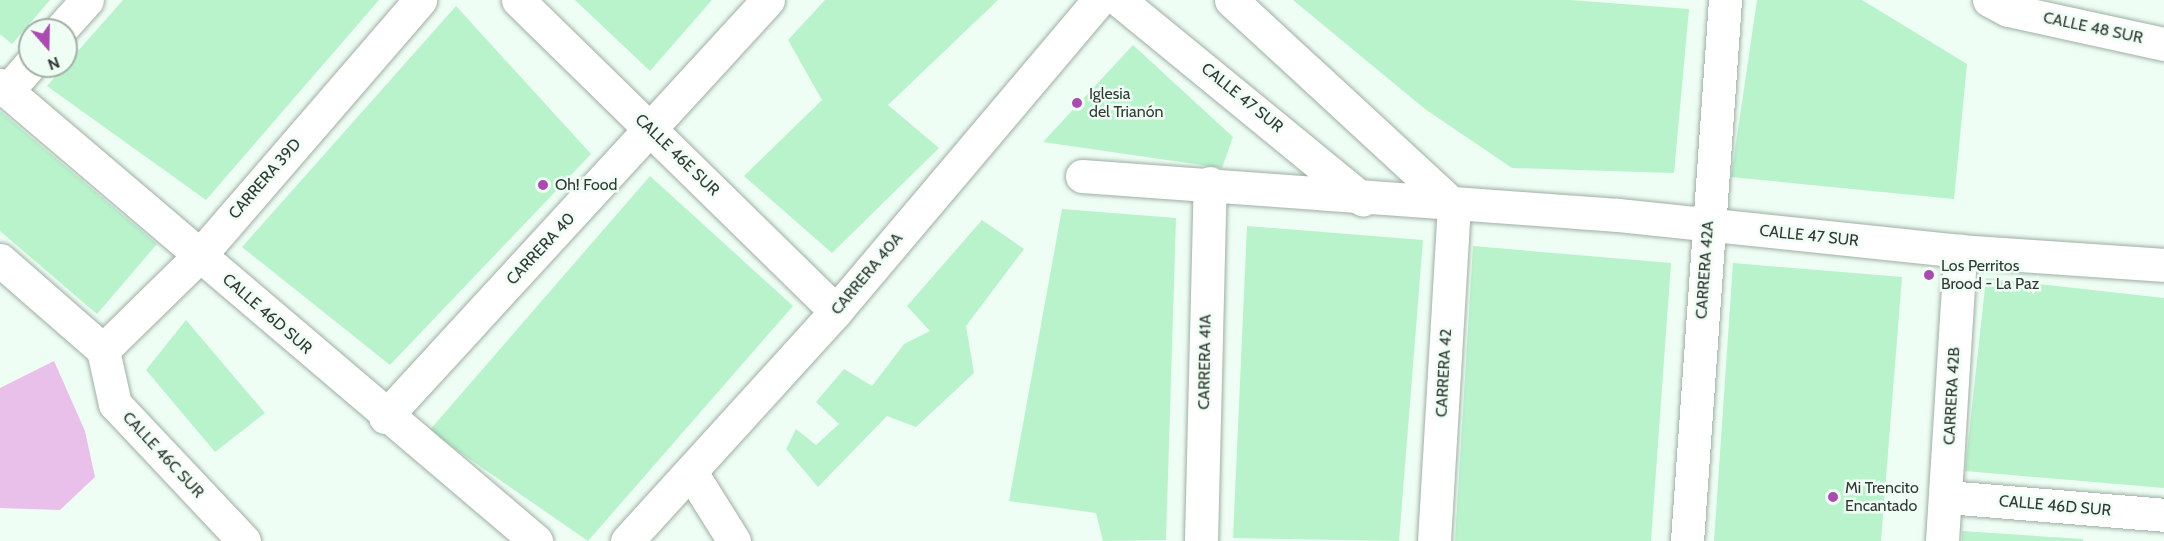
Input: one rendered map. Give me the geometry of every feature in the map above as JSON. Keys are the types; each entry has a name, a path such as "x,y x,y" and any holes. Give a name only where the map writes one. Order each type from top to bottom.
{"street":[{"path":"71,18 87,0"},
{"name":"CARRERA 39D","path":"103,350 200,255 420,0"},
{"name":"CALLE 46E SUR","path":"518,0 836,311"},
{"name":"CARRERA 40","path":"385,417 768,0"},
{"name":"CARRERA 40A","path":"627,541 692,474 836,311 1099,0"},
{"name":"CALLE 47 SUR","path":"1119,0 1363,200"},
{"path":"1231,0 1454,206"},
{"name":"CARRERA 42A","path":"1687,541 1725,0"},
{"name":"CALLE 48 SUR","path":"1989,0 2008,10 2164,44"},
{"path":"4,88 18,76"},
{"name":"CALLE 46D SUR","path":"4,88 385,417 536,541"},
{"name":"CALLE 47 SUR","path":"1082,176 1209,183 1363,200 1618,215 1960,251 2164,265"},
{"name":"CARRERA 41A","path":"1202,541 1209,183"},
{"name":"CARRERA 42","path":"1434,541 1454,206"},
{"name":"CARRERA 42B","path":"1942,541 1947,497 1960,251"},
{"path":"0,260 103,350"},
{"name":"CALLE 46C SUR","path":"103,350 114,404 244,541"},
{"path":"692,474 734,541"},
{"name":"CALLE 46D SUR","path":"1947,497 2164,515"}],"shaded area":[{"path":"54,361 85,431 95,477 60,510 0,508 0,388"}],"building":[{"path":"0,0 50,0 34,18 18,18 18,37 12,44 0,34"},
{"path":"123,0 379,0 206,200 47,86 54,78 78,78 78,51"},
{"path":"575,0 712,0 650,71"},
{"path":"825,0 998,0 888,105 939,148 832,253 744,176 822,100 788,40"},
{"path":"1293,0 1570,0 1689,9 1674,173 1512,168 1425,109"},
{"path":"1757,0 1862,0 1967,64 1954,199 1731,177"},
{"path":"456,6 591,154 390,365 242,247"},
{"path":"1133,45 1233,137 1222,168 1043,142"},
{"path":"0,111 157,244 97,314 0,231"},
{"path":"650,176 793,306 588,541 429,431"},
{"path":"1062,209 1176,218 1166,540 1103,541 1096,513 1009,501"},
{"path":"982,220 1024,249 966,326 974,373 916,427 887,416 818,487 786,449 796,429 816,445 839,424 816,402 844,369 872,386 904,344 930,331 907,306"},
{"path":"1247,226 1423,240 1399,541 1233,538"},
{"path":"1473,246 1671,263 1651,541 1455,541"},
{"path":"1733,263 1902,277 1881,541 1714,541"},
{"path":"1986,278 2164,298 2164,488 1965,471"},
{"path":"186,320 265,413 215,452 146,370"},
{"path":"1962,531 2083,539 2083,541 1962,541"}],"place":[{"name":"Iglesia del Trianón","path":"1077,103"},
{"name":"Oh! Food","path":"543,185"},
{"name":"Los Perritos Brood - La Paz","path":"1929,275"},
{"name":"Mi Trencito Encantado","path":"1833,497"}]}
